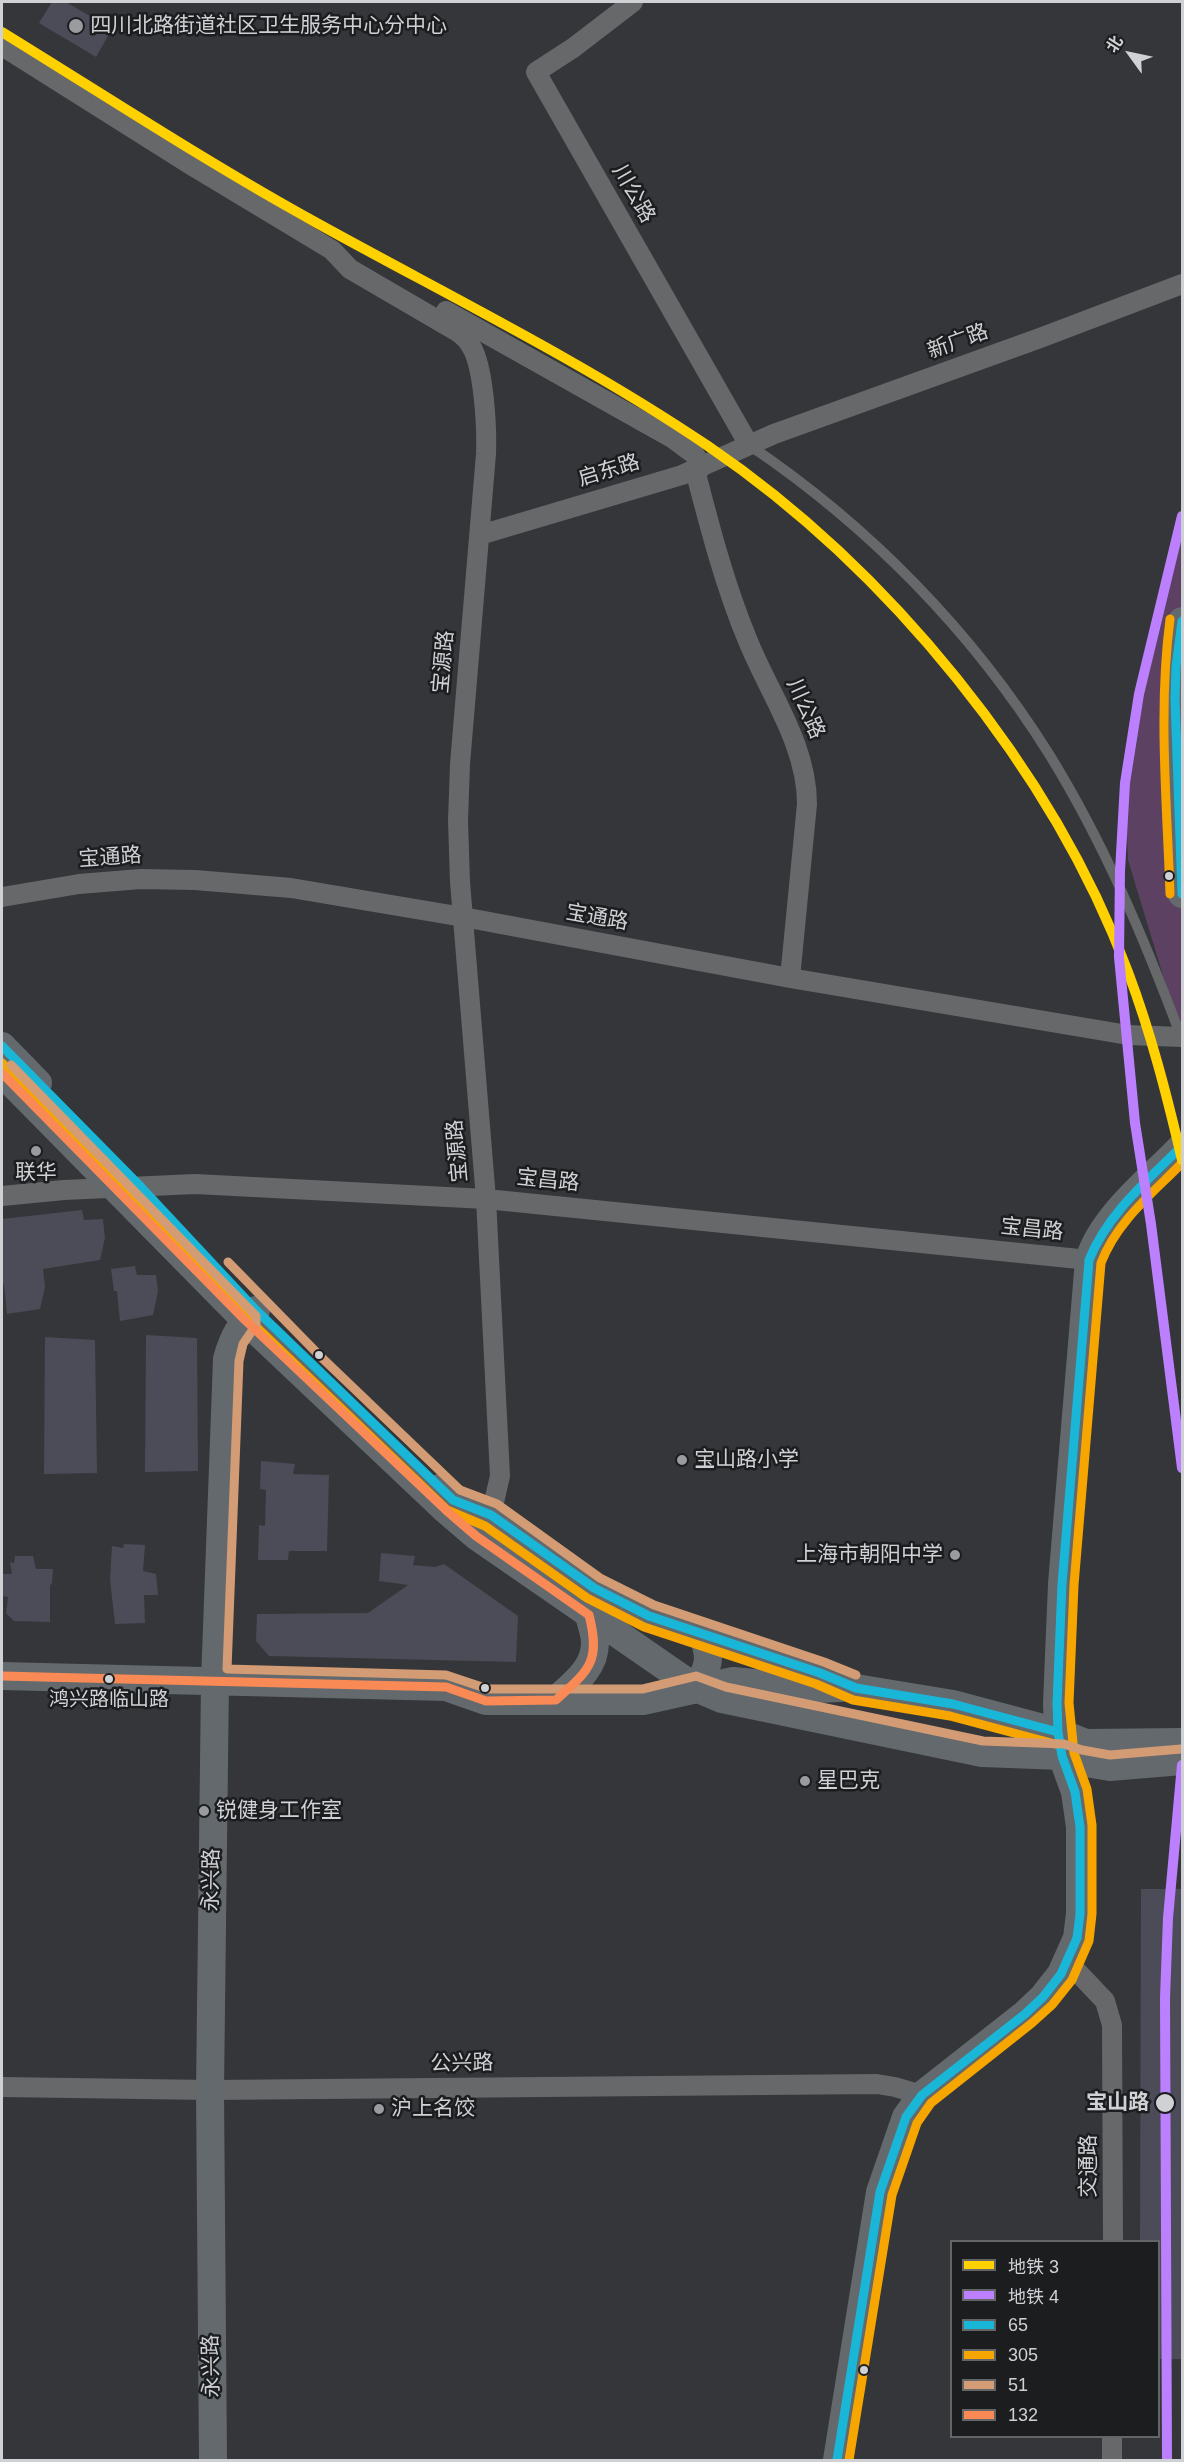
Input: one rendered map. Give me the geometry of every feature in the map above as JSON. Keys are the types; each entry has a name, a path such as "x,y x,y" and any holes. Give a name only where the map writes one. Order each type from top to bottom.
{"street":[{"name":"川公路","path":"633,2 573,48 536,72 748,445"},
{"name":"宝源路","path":"2,46 191,165 332,250 350,269 458,332 473,349 478,366 486,435 480,535 458,793 463,917 486,1199 501,1476 483,1526"},
{"path":"332,250 457,316 672,438 694,455 698,468"},
{"name":"新广路","path":"748,445 1182,284"},
{"name":"启东路","path":"480,535 698,468 748,445"},
{"name":"川公路","path":"698,468 716,552 731,597 749,643 796,744 805,776 807,804 790,978"},
{"path":"1182,621 1176,667 1175,699 1182,894"},
{"name":"宝通路","path":"2,897 111,880 195,880 253,884 327,893 790,978 1128,1035 1182,1037"},
{"path":"2,1046 128,1186 250,1315 453,1500 589,1615 696,1688 722,1699 982,1753 1060,1744 1182,1742"},
{"path":"2,1073 128,1186"},
{"path":"837,2460 880,2192 900,2130 913,2105 922,2095 1025,2014 1053,1985 1068,1962 1078,1929 1080,1827 1075,1792 1060,1744 1062,1584 1089,1260 1096,1242 1107,1226 1182,1146"},
{"name":"宝昌路","path":"2,1196 128,1186 195,1184 486,1199 1089,1260"},
{"name":"永兴路","path":"213,2460 210,2090 215,1681 227,1359 232,1339 250,1315"},
{"path":"483,1526 649,1616 820,1672 856,1688"},
{"path":"556,1700 581,1677 590,1664 595,1644 589,1615"},
{"path":"696,1688 707,1670 709,1650 702,1634"},
{"path":"2,1676 446,1687 486,1701 643,1701 733,1681 815,1689 856,1688 953,1704 1060,1744 1079,1762 1110,1767 1182,1761"},
{"name":"交通路","path":"1068,1962 1105,2001 1112,2025 1113,2240"},
{"name":"公兴路","path":"2,2087 210,2090 877,2084 922,2095"},
{"path":"1112,2438 1112,2460"}],"lane":[{"path":"748,445 821,496 884,551 957,630 1021,712 1050,755 1107,861 1138,927 1182,1037"}],"shaded area":[{"path":"1182,516 1182,1038 1128,860 1125,783 1139,694"}],"building":[{"name":"四川北路街道社区卫生服务中心分中心","path":"52,2 66,2 112,29 96,57 39,23"},
{"path":"82,1210 84,1220 103,1219 105,1238 100,1260 43,1269 45,1287 40,1309 7,1314 4,1284 2,1285 2,1219"},
{"path":"135,1266 137,1275 156,1275 158,1291 153,1315 120,1321 117,1291 114,1291 111,1269"},
{"path":"146,1335 197,1338 198,1471 145,1472"},
{"path":"45,1337 95,1340 97,1473 44,1474"},
{"path":"261,1461 295,1464 293,1474 329,1475 327,1551 289,1551 288,1560 258,1560 259,1525 265,1526 266,1490 260,1489"},
{"path":"124,1544 145,1545 143,1571 156,1574 158,1595 144,1595 145,1623 115,1624 110,1579 112,1546 123,1548"},
{"path":"381,1553 415,1556 413,1565 435,1567 444,1564 518,1616 516,1662 269,1656 256,1641 257,1614 368,1613 408,1585 379,1581"},
{"path":"15,1556 33,1556 36,1569 53,1569 50,1585 50,1622 14,1621 6,1613 8,1597 2,1596 2,1574 12,1574 10,1562 14,1563"},
{"name":"宝山路","path":"1141,1889 1182,1889 1182,2359 1160,2359 1160,2240 1140,2240"}],"metro line":[{"name":"3","path":"2,32 275,200 564,357 661,415 708,446 774,495 838,551 900,612 957,678 1009,748 1055,821 1095,896 1128,972 1158,1065 1182,1160"},
{"name":"4","path":"1182,516 1139,694 1125,783 1120,871 1119,957 1135,1123 1151,1224 1182,1468"},
{"name":"4","path":"1167,2460 1165,1998 1168,1918 1182,1765"}],"transit line":[{"name":"305","path":"1170,619 1166,653 1164,722 1170,894"},
{"name":"65","path":"1182,621 1176,667 1175,699 1182,894"},
{"name":"65","path":"2,1046 140,1186 256,1310 453,1500 491,1515 594,1588 649,1616 820,1673 856,1688 953,1704 1058,1732"},
{"name":"305","path":"2,1063 131,1194 248,1319 447,1510 485,1526 587,1598 644,1627 816,1684 853,1700 950,1716 1055,1744"},
{"name":"51","path":"11,1065 256,1316 256,1325 243,1344 239,1361 227,1669 446,1675 488,1689 642,1689 696,1676 726,1687 983,1741 1064,1744 1110,1755 1181,1749"},
{"name":"132","path":"2,1073 245,1320 447,1511 476,1536 589,1615 594,1644 593,1655 584,1672 556,1700 486,1701 446,1687 2,1676"},
{"name":"65","path":"837,2460 880,2192 906,2117 922,2095 1025,2014 1043,1997 1061,1974 1077,1938 1080,1914 1080,1827 1075,1792 1062,1756 1057,1703 1062,1584 1089,1260 1107,1227 1130,1198 1182,1146"},
{"name":"305","path":"849,2460 892,2195 917,2123 931,2103 1052,2005 1072,1980 1089,1941 1092,1914 1092,1825 1087,1789 1074,1753 1069,1703 1074,1585 1101,1263 1116,1234 1126,1221 1182,1163"},
{"name":"51","path":"228,1262 319,1355 460,1490 497,1504 600,1578 654,1605 824,1662 856,1675"}],"place":[{"name":"四川北路街道社区卫生服务中心分中心","path":"76,26"},
{"name":"联华","path":"36,1151"},
{"name":"宝山路小学","path":"682,1460"},
{"name":"上海市朝阳中学","path":"955,1555"},
{"name":"鸿兴路临山路","path":"109,1679"},
{"name":"星巴克","path":"805,1781"},
{"name":"锐健身工作室","path":"204,1811"},
{"name":"宝山路","path":"1165,2103"},
{"name":"沪上名饺","path":"379,2109"}]}
